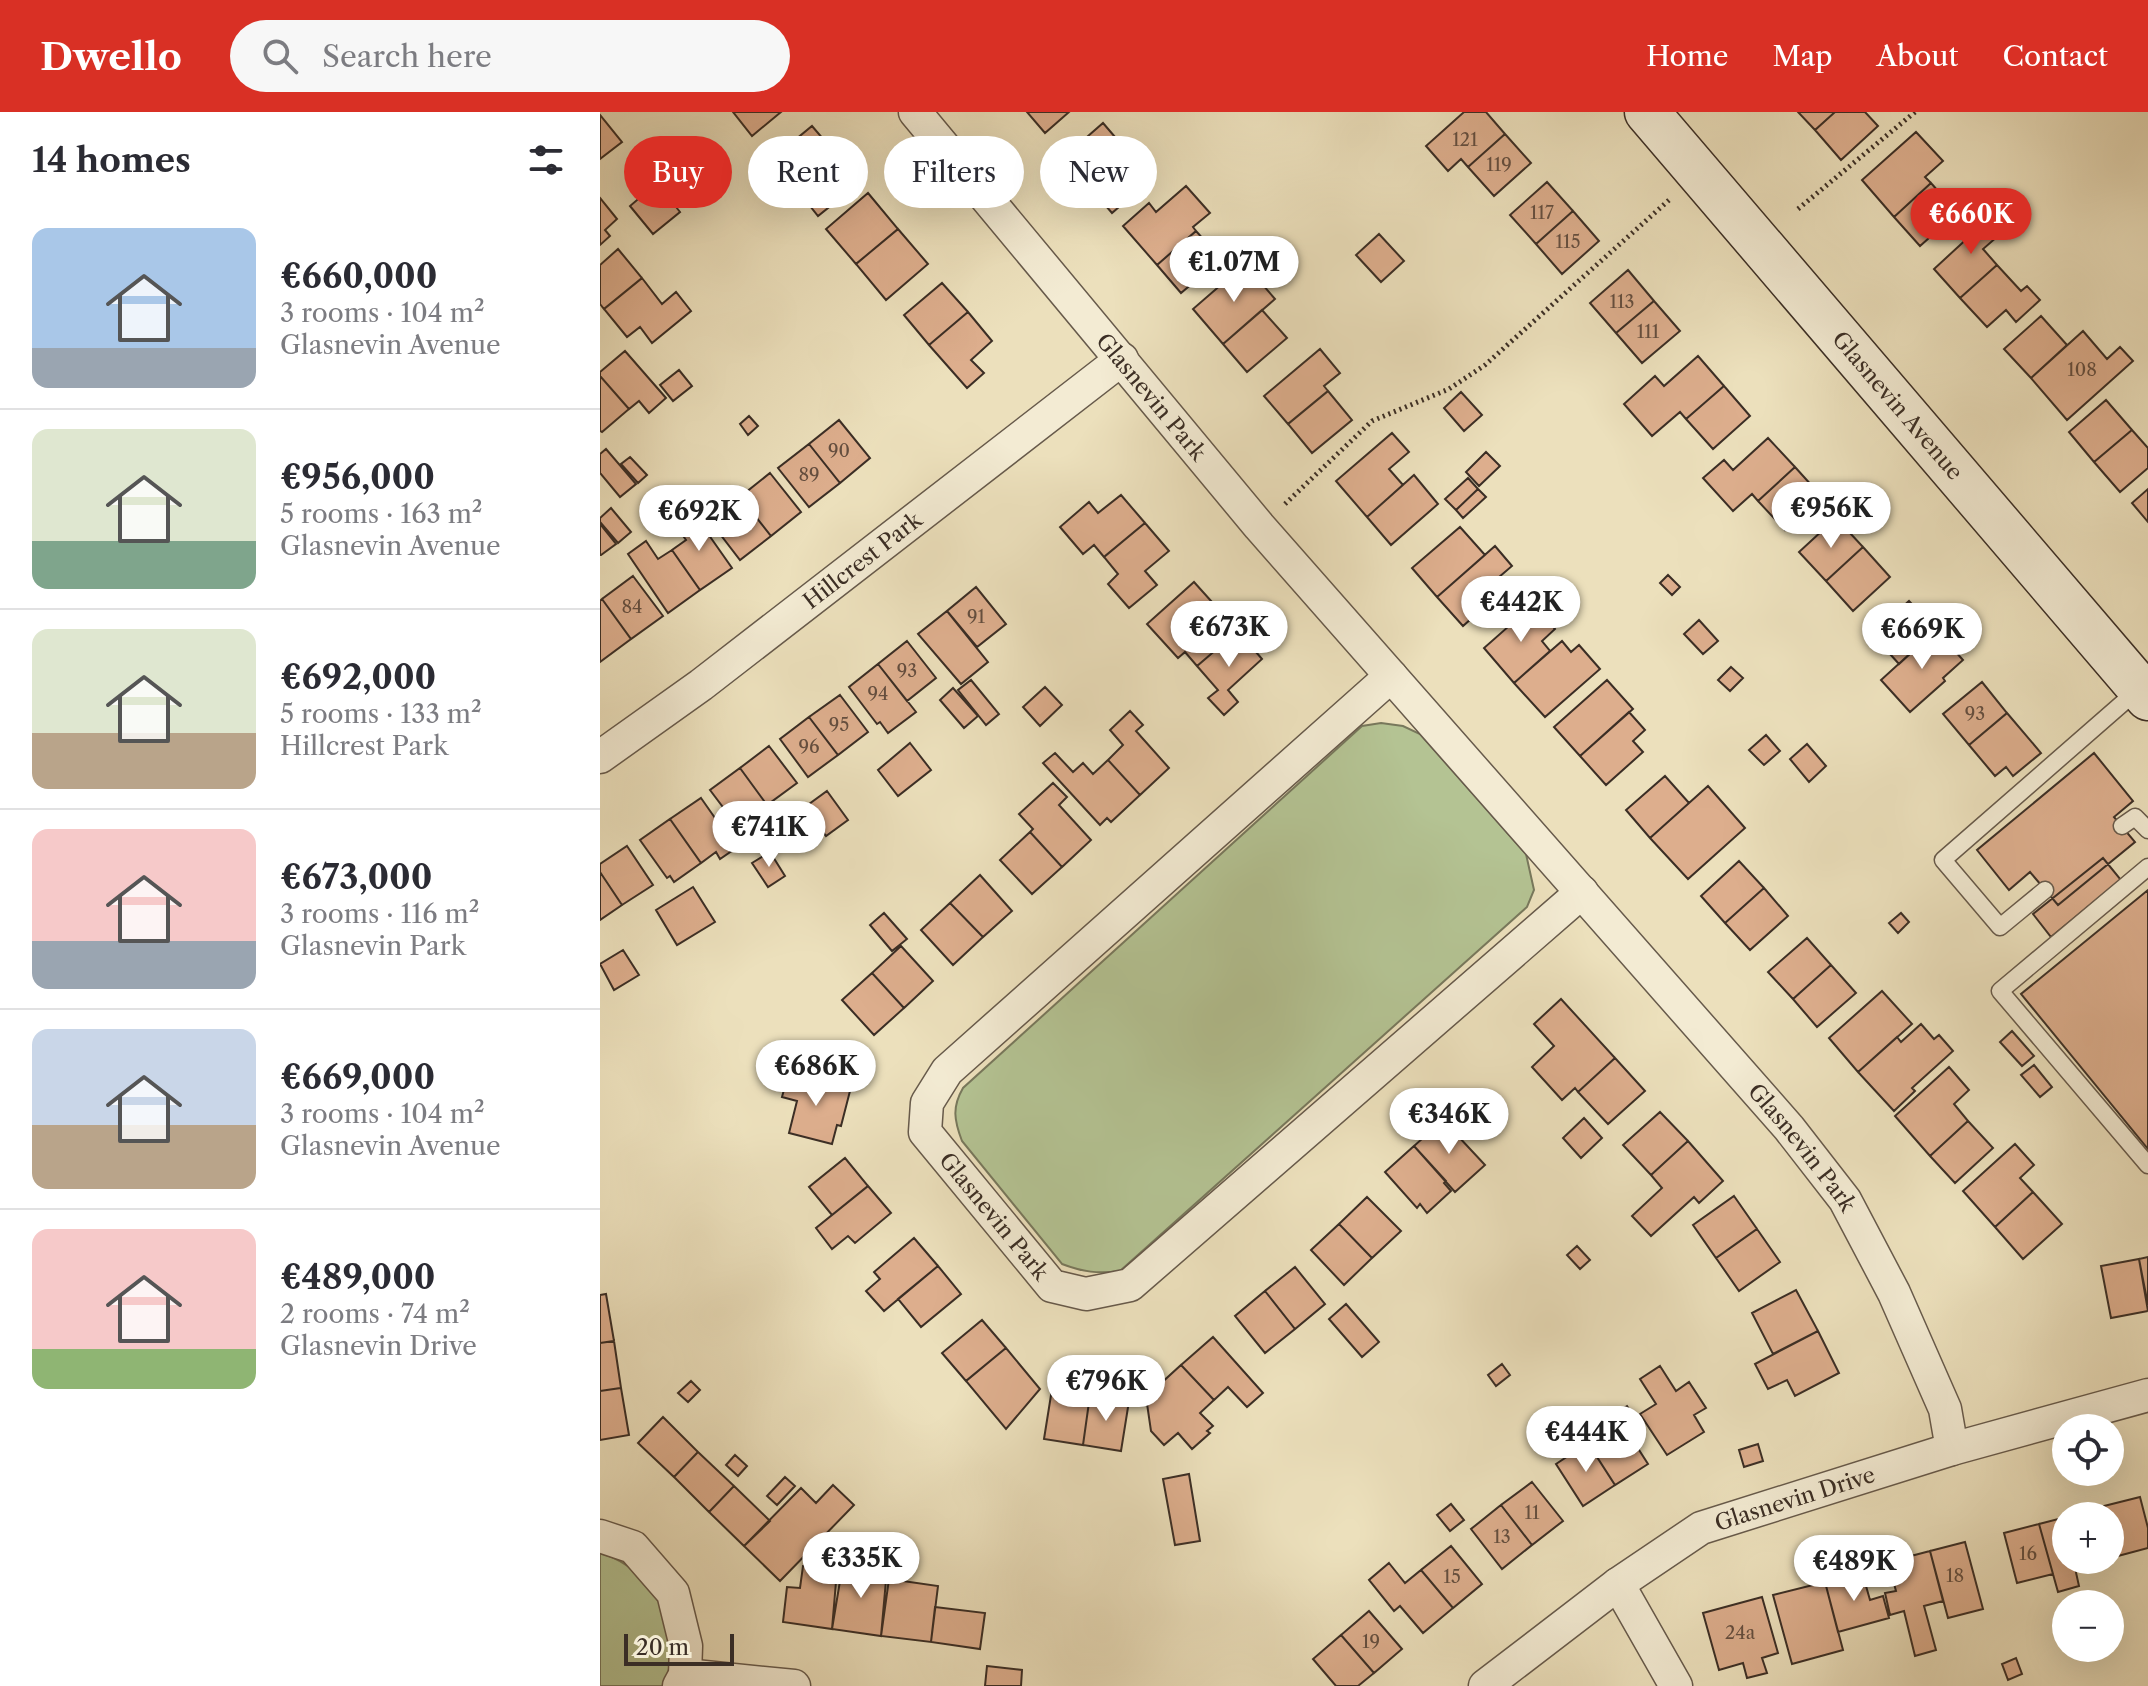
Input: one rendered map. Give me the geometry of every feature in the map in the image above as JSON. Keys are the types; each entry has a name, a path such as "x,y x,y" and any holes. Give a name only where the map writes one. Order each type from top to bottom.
{"main road":[{"name":"Glasnevin Avenue","path":"1647,112 2144,693"}],"street":[{"name":"Glasnevin Park","path":"915,112 1259,526 1789,1128 1845,1200 1894,1293 1945,1409 1952,1449"},
{"name":"Hillcrest Park","path":"600,757 701,685 1122,359"},
{"name":"Glasnevin Park","path":"1391,676 947,1071 927,1103 925,1132 1052,1286 1086,1294 1130,1285 1582,892"},
{"name":"Glasnevin Drive","path":"1485,1686 1618,1584 1701,1528 1952,1449 2148,1395"},
{"path":"600,1536 633,1547 673,1593 686,1646 682,1680 794,1686"},
{"path":"1618,1584 1676,1686"}],"lane":[{"path":"2045,890 2000,927 1943,860 2144,693"},
{"path":"2122,826 2135,817 2148,830"},
{"path":"2148,867 2000,991 2148,1165"}],"path":[{"path":"1798,209 1915,112"},
{"path":"1259,526 1372,421 1449,389 1485,365 1700,174"}],"green space":[{"path":"1381,723 1403,726 1420,734 1526,854 1534,890 1527,907 1120,1271 1091,1272 1062,1264 962,1141 955,1114 963,1088 1362,726"},
{"path":"600,1553 620,1561 637,1573 661,1605 670,1644 665,1686 600,1686"}],"building":[{"path":"733,112 781,112 752,136"},
{"path":"1027,112 1069,112 1045,133"},
{"path":"1464,112 1486,112 1505,134 1468,167 1461,159 1448,171 1426,146"},
{"path":"1798,112 1835,112 1815,130"},
{"path":"1835,112 1865,112 1878,126 1841,160 1815,130"},
{"path":"600,115 622,142 600,159"},
{"path":"1103,123 1114,136 1088,136"},
{"path":"812,126 821,136 800,136"},
{"path":"1916,132 1943,161 1925,177 1931,183 1894,217 1862,180"},
{"path":"1505,134 1531,163 1494,196 1468,167"},
{"path":"1547,182 1573,211 1536,244 1510,215"},
{"path":"1931,183 1957,213 1920,246 1894,217"},
{"path":"1186,186 1210,213 1193,227 1196,231 1157,265 1123,226 1143,208 1153,208 1156,212"},
{"path":"868,193 898,229 856,264 826,229 850,208 868,208"},
{"path":"600,198 617,219 605,230 610,236 600,245"},
{"path":"632,208 677,208 680,212 653,234"},
{"path":"812,208 828,208 818,216"},
{"path":"1986,209 2005,230 1983,249 1997,265 1960,298 1934,269 1971,235 1964,228"},
{"path":"1573,211 1599,241 1562,274 1536,244"},
{"path":"898,229 928,264 886,300 856,264"},
{"path":"1196,231 1221,259 1181,293 1157,265"},
{"path":"1379,234 1404,261 1381,282 1356,255"},
{"path":"618,249 642,278 604,309 600,304 600,265"},
{"path":"1245,264 1275,299 1223,344 1193,309"},
{"path":"1997,265 2021,291 2027,286 2040,300 2016,322 2006,310 1987,327 1960,298"},
{"path":"1628,270 1654,301 1616,333 1590,303"},
{"path":"642,278 662,304 676,292 691,311 652,343 640,327 627,337 604,309"},
{"path":"942,283 968,312 929,345 904,315"},
{"path":"1654,301 1680,331 1642,363 1616,333"},
{"path":"1262,310 1287,338 1247,372 1223,344"},
{"path":"968,312 992,341 971,360 984,373 967,388 929,345"},
{"path":"2041,316 2067,345 2031,378 2004,349"},
{"path":"2083,331 2107,359 2120,347 2133,361 2067,420 2031,378"},
{"path":"1320,349 1340,373 1324,386 1328,391 1288,424 1264,396"},
{"path":"625,351 666,398 649,413 639,401 629,409 600,376 600,372"},
{"path":"1698,356 1724,386 1686,419 1680,412 1652,436 1624,404 1655,376 1664,386"},
{"path":"679,370 692,386 673,401 660,385"},
{"path":"600,376 629,409 602,432 600,431"},
{"path":"1724,386 1750,416 1713,449 1686,419"},
{"path":"1328,391 1352,420 1312,453 1288,424"},
{"path":"1461,392 1482,415 1464,431 1444,408"},
{"path":"2106,400 2132,430 2094,462 2069,432"},
{"path":"749,416 758,426 748,435 740,424"},
{"path":"839,420 870,458 840,483 809,444"},
{"path":"2132,430 2148,448 2148,468 2120,492 2094,462"},
{"path":"1392,433 1409,452 1389,469 1403,485 1367,517 1336,481"},
{"path":"1768,438 1795,467 1758,501 1752,494 1733,511 1703,478 1724,460 1733,470"},
{"path":"809,444 840,483 809,507 778,468"},
{"path":"606,449 636,484 620,497 600,473 600,454"},
{"path":"1486,452 1500,466 1479,486 1466,472"},
{"path":"630,457 647,475 638,483 621,464"},
{"path":"1795,467 1822,497 1785,530 1758,501"},
{"path":"770,473 801,512 771,536 740,497"},
{"path":"1414,475 1438,504 1391,545 1367,517"},
{"path":"1468,478 1478,489 1456,510 1445,499"},
{"path":"1478,489 1486,497 1463,518 1456,510"},
{"path":"2148,489 2148,522 2132,503"},
{"path":"1121,495 1145,523 1104,557 1094,545 1083,554 1060,527 1089,502 1098,513"},
{"path":"740,497 771,536 740,560 710,521"},
{"path":"611,508 631,532 618,543 600,522 600,518"},
{"path":"692,511 732,568 700,590 672,550 686,540 674,523"},
{"path":"1836,518 1863,547 1826,581 1799,552"},
{"path":"1145,523 1169,551 1145,571 1157,585 1129,608 1108,584 1118,574 1104,557"},
{"path":"600,524 616,544 601,555 600,555"},
{"path":"1460,527 1485,555 1437,597 1412,568"},
{"path":"646,541 658,559 672,550 700,590 668,613 628,554"},
{"path":"1495,546 1512,566 1491,584 1499,594 1463,626 1437,597"},
{"path":"1863,547 1890,577 1853,611 1826,581"},
{"path":"1668,575 1680,587 1672,595 1660,583"},
{"path":"633,576 663,616 631,639 602,599"},
{"path":"1194,582 1238,631 1197,666 1185,652 1178,658 1147,624"},
{"path":"976,587 1006,624 977,647 947,611"},
{"path":"602,599 631,639 600,662 600,601"},
{"path":"1909,601 1936,630 1899,664 1872,634"},
{"path":"1534,604 1555,629 1542,641 1550,651 1514,683 1484,648"},
{"path":"947,611 988,662 961,684 918,634"},
{"path":"1699,620 1718,641 1703,654 1684,634"},
{"path":"1936,630 1963,660 1910,712 1881,680"},
{"path":"1238,631 1262,659 1228,690 1238,702 1224,715 1208,698 1218,690 1197,666"},
{"path":"907,641 936,678 907,701 878,664"},
{"path":"1562,641 1571,652 1579,645 1600,669 1545,717 1514,683"},
{"path":"878,664 916,712 888,733 880,722 877,724 849,687"},
{"path":"1731,667 1743,678 1730,691 1718,680"},
{"path":"971,680 999,714 986,725 958,690"},
{"path":"1607,680 1633,709 1580,756 1554,727"},
{"path":"1982,682 2007,713 1969,745 1943,714"},
{"path":"1045,687 1062,705 1040,726 1023,707"},
{"path":"953,688 978,716 964,728 940,700"},
{"path":"840,695 868,732 838,755 809,717"},
{"path":"1130,711 1143,725 1136,731 1169,768 1140,795 1108,760 1123,745 1110,730"},
{"path":"1629,712 1645,730 1633,741 1643,752 1606,785 1580,756"},
{"path":"2007,713 2041,753 2013,776 2006,767 1995,776 1969,745"},
{"path":"809,717 838,755 808,777 780,739"},
{"path":"1766,735 1780,751 1764,765 1749,750"},
{"path":"910,743 931,770 898,796 878,770"},
{"path":"1807,744 1826,766 1809,782 1790,759"},
{"path":"769,746 797,783 767,805 740,768"},
{"path":"1055,753 1073,772 1083,763 1093,774 1108,760 1140,795 1111,822 1107,818 1100,825 1043,763"},
{"path":"2094,753 2133,801 2114,817 2135,842 2058,905 2030,872 2009,890 1977,850"},
{"path":"740,768 767,805 738,827 710,790"},
{"path":"1665,776 1689,803 1650,838 1626,810"},
{"path":"1053,783 1067,797 1059,805 1091,840 1062,867 1030,832 1033,829 1019,814"},
{"path":"1708,786 1745,828 1688,879 1650,838"},
{"path":"827,791 848,820 826,836 805,807"},
{"path":"701,798 736,848 720,859 716,852 701,863 670,819"},
{"path":"670,819 701,863 674,882 670,876 667,878 640,840"},
{"path":"1030,832 1062,867 1032,894 1000,860"},
{"path":"627,846 653,885 622,905 600,872 600,864"},
{"path":"770,852 785,876 768,887 752,863"},
{"path":"2103,858 2121,880 2051,937 2033,914"},
{"path":"1739,861 1764,888 1725,923 1701,896"},
{"path":"600,872 622,905 600,920"},
{"path":"980,875 1012,911 983,937 950,903"},
{"path":"693,887 715,922 677,945 656,910"},
{"path":"1764,888 1788,916 1750,950 1725,923"},
{"path":"2148,890 2148,1149 2021,994"},
{"path":"950,903 983,937 953,965 921,930"},
{"path":"884,913 907,939 892,951 870,925"},
{"path":"1901,913 1909,922 1898,933 1889,923"},
{"path":"1807,938 1831,965 1793,999 1768,972"},
{"path":"901,946 933,981 904,1008 872,973"},
{"path":"623,950 639,975 614,990 600,964"},
{"path":"1831,965 1856,993 1817,1027 1793,999"},
{"path":"872,973 904,1008 874,1035 842,1000"},
{"path":"1882,991 1912,1024 1858,1072 1829,1038"},
{"path":"1561,999 1615,1058 1578,1092 1575,1088 1562,1100 1532,1067 1554,1046 1534,1024"},
{"path":"1921,1024 1934,1039 1939,1035 1953,1051 1912,1088 1915,1091 1894,1111 1858,1072 1897,1037 1901,1042"},
{"path":"2012,1031 2034,1056 2022,1066 2000,1042"},
{"path":"811,1044 859,1056 850,1091 802,1079"},
{"path":"1615,1058 1645,1091 1608,1124 1578,1092"},
{"path":"2034,1065 2052,1087 2040,1097 2021,1075"},
{"path":"1949,1067 1969,1090 1954,1104 1968,1121 1930,1156 1895,1116"},
{"path":"788,1075 850,1091 841,1126 837,1125 832,1144 789,1133 797,1101 782,1097"},
{"path":"1660,1112 1688,1141 1651,1175 1623,1145"},
{"path":"1584,1118 1602,1138 1581,1158 1563,1138"},
{"path":"1443,1120 1485,1165 1455,1192 1414,1146"},
{"path":"1968,1121 1993,1148 1955,1183 1930,1156"},
{"path":"1688,1141 1723,1181 1699,1203 1694,1197 1651,1236 1632,1216 1662,1188 1651,1175"},
{"path":"2015,1144 2034,1165 2020,1178 2033,1192 1995,1227 1963,1191"},
{"path":"1414,1146 1446,1181 1444,1183 1451,1191 1427,1213 1420,1204 1417,1208 1385,1172"},
{"path":"845,1158 868,1186 832,1215 809,1187"},
{"path":"868,1186 891,1213 855,1243 848,1236 832,1249 816,1228"},
{"path":"2033,1192 2062,1224 2023,1259 1995,1227"},
{"path":"1734,1196 1757,1229 1716,1258 1693,1225"},
{"path":"1367,1197 1401,1231 1372,1258 1339,1224"},
{"path":"1339,1224 1372,1258 1344,1285 1311,1250"},
{"path":"1757,1229 1780,1262 1739,1291 1716,1258"},
{"path":"914,1238 938,1266 884,1311 866,1291 880,1279 874,1272"},
{"path":"1577,1246 1590,1260 1580,1269 1567,1255"},
{"path":"2148,1257 2148,1305 2139,1259"},
{"path":"2139,1259 2148,1311 2111,1318 2101,1266"},
{"path":"938,1266 961,1294 921,1327 898,1299"},
{"path":"1295,1267 1325,1304 1295,1329 1265,1291"},
{"path":"1796,1290 1818,1331 1773,1354 1752,1313"},
{"path":"1265,1291 1295,1329 1265,1353 1235,1316"},
{"path":"606,1294 614,1341 600,1343 600,1295"},
{"path":"1346,1304 1379,1342 1362,1357 1329,1319"},
{"path":"982,1320 1006,1348 966,1381 942,1353"},
{"path":"1818,1331 1839,1373 1795,1396 1787,1380 1768,1389 1755,1364"},
{"path":"1213,1337 1263,1393 1247,1407 1228,1387 1214,1400 1181,1365"},
{"path":"614,1341 621,1388 600,1391 600,1343"},
{"path":"1006,1348 1040,1389 1006,1429 966,1381"},
{"path":"1502,1364 1510,1375 1496,1386 1488,1375"},
{"path":"1181,1365 1214,1400 1200,1413 1213,1426 1207,1431 1210,1433 1192,1449 1178,1433 1164,1445 1151,1431 1146,1397"},
{"path":"1660,1366 1676,1391 1689,1382 1706,1408 1694,1415 1704,1432 1667,1455 1640,1414 1656,1404 1640,1379"},
{"path":"691,1381 700,1390 688,1402 678,1393"},
{"path":"621,1388 629,1435 600,1440 600,1391"},
{"path":"1052,1389 1090,1395 1083,1445 1044,1439"},
{"path":"1090,1395 1129,1401 1121,1451 1083,1445"},
{"path":"1627,1406 1643,1431 1632,1439 1648,1464 1615,1485 1588,1443 1618,1424 1612,1415"},
{"path":"663,1417 698,1452 674,1477 638,1443"},
{"path":"1588,1443 1615,1485 1583,1506 1556,1464"},
{"path":"1758,1444 1763,1461 1744,1467 1739,1450"},
{"path":"698,1452 734,1486 709,1512 674,1477"},
{"path":"735,1455 747,1466 738,1476 726,1465"},
{"path":"1189,1474 1200,1541 1175,1545 1163,1479"},
{"path":"785,1477 795,1486 777,1505 767,1496"},
{"path":"1532,1482 1563,1521 1532,1545 1501,1505"},
{"path":"833,1485 854,1505 780,1581 744,1546 801,1488 816,1503"},
{"path":"734,1486 770,1521 744,1546 709,1512"},
{"path":"2140,1497 2148,1528 2148,1548 2124,1554 2124,1502 2120,1502"},
{"path":"1451,1504 1464,1520 1450,1531 1437,1515"},
{"path":"1501,1505 1532,1545 1502,1569 1471,1529"},
{"path":"2052,1521 2052,1571 2039,1524"},
{"path":"2039,1524 2053,1574 2017,1583 2004,1533"},
{"path":"1965,1542 1983,1609 1948,1618 1930,1551"},
{"path":"1451,1546 1482,1584 1453,1608 1421,1570"},
{"path":"1930,1551 1943,1601 1924,1606 1936,1650 1915,1656 1904,1611 1890,1615 1885,1593 1896,1591 1888,1562"},
{"path":"843,1563 887,1569 881,1636 832,1629"},
{"path":"1389,1563 1405,1583 1421,1570 1453,1608 1423,1633 1400,1606 1394,1611 1369,1580"},
{"path":"803,1566 837,1570 832,1629 783,1622 787,1587 800,1588"},
{"path":"1862,1572 1870,1600 1883,1596 1889,1618 1838,1632 1825,1582"},
{"path":"2053,1574 2076,1574 2079,1586 2057,1590"},
{"path":"889,1579 938,1586 931,1642 881,1636"},
{"path":"1825,1582 1843,1650 1792,1664 1773,1595"},
{"path":"1762,1597 1778,1653 1762,1658 1767,1673 1747,1678 1743,1663 1719,1670 1703,1613"},
{"path":"935,1607 985,1613 980,1649 931,1642"},
{"path":"1369,1611 1402,1649 1374,1673 1341,1635"},
{"path":"1341,1635 1374,1673 1358,1686 1336,1686 1313,1659"},
{"path":"2016,1658 2022,1674 2008,1680 2002,1664"},
{"path":"987,1666 1022,1670 1021,1686 985,1686"}]}
